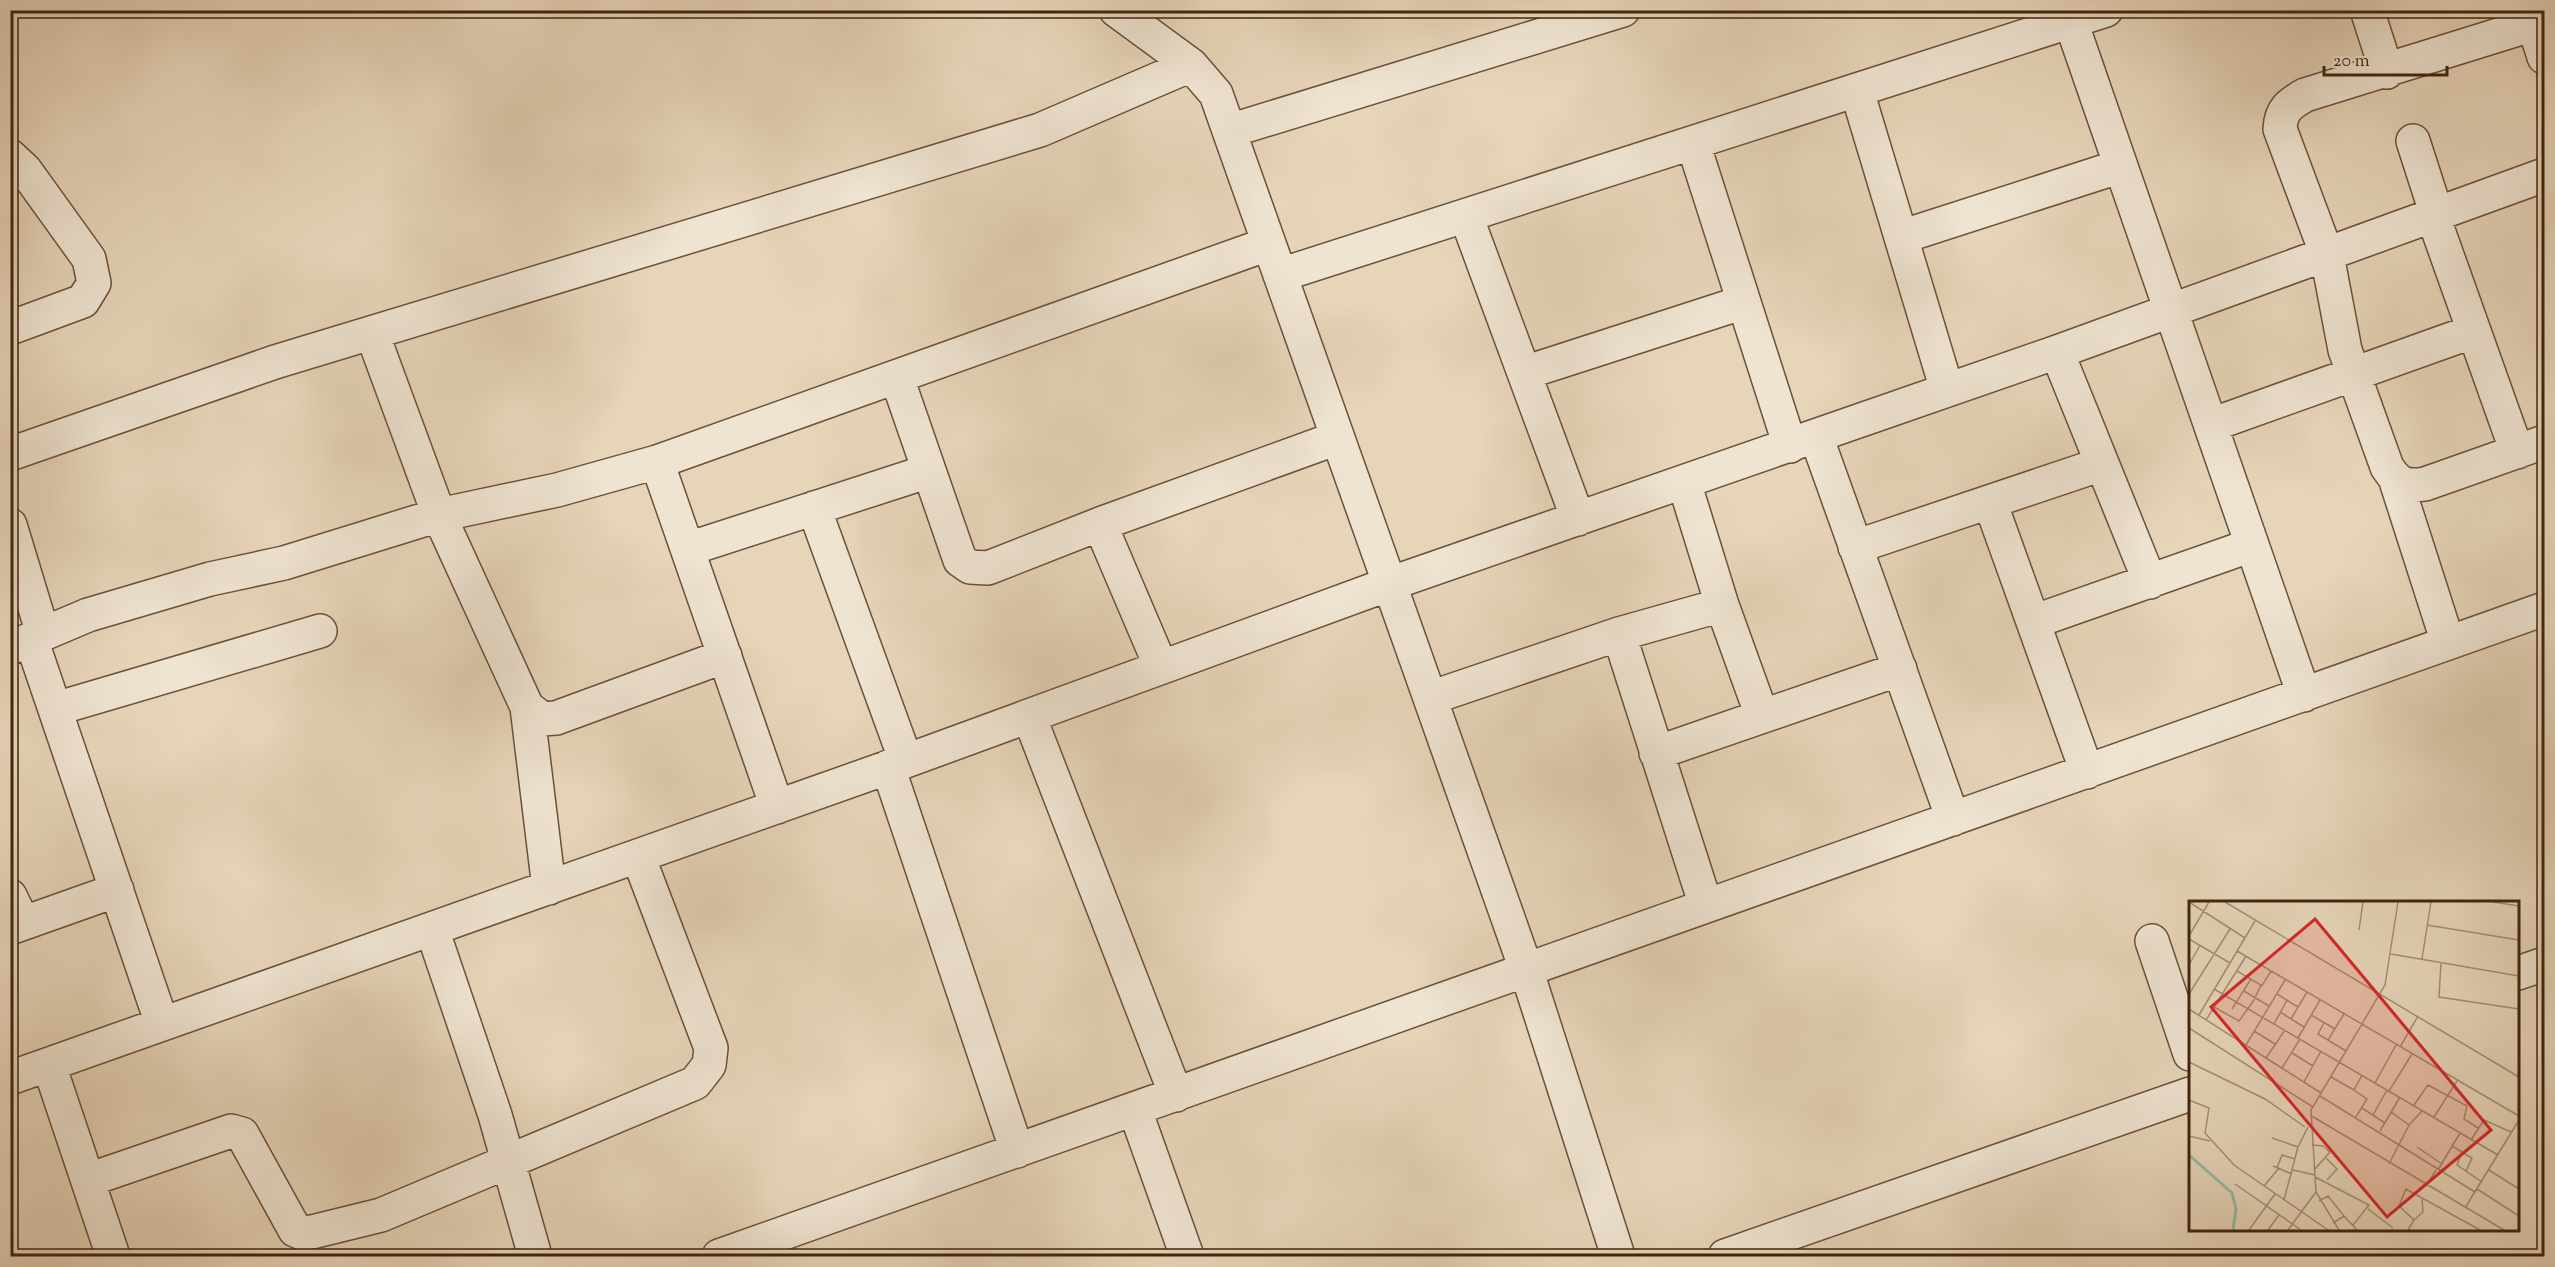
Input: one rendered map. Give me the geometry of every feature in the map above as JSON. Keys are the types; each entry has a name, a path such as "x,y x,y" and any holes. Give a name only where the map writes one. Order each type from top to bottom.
{"street":[{"path":"1116,10 1191,65 1216,94 1526,969 1618,1257"},
{"path":"1229,131 1623,10"},
{"path":"1280,275 2106,10"},
{"path":"2367,10 2386,72"},
{"path":"2448,643 2396,481 2387,467 2345,350 2327,255 2280,129 2281,115 2290,103 2305,95 2386,72 2532,17 2544,57"},
{"path":"2071,22 2304,695"},
{"path":"10,454 276,362 1040,130 1191,65"},
{"path":"1857,91 1947,390"},
{"path":"2396,481 2408,487 2425,484 2531,447 2474,331 2433,216 2432,200 2413,141"},
{"path":"1693,143 1744,302 1803,441 1856,547 1953,819"},
{"path":"10,156 25,170 88,259 94,283 83,301 10,328"},
{"path":"1901,237 2121,166"},
{"path":"10,1078 777,807 1389,584 2057,352 2544,175"},
{"path":"1466,216 1578,519"},
{"path":"28,640 99,612 210,579 284,563 439,515 557,490 657,462 1268,244"},
{"path":"1524,374 1744,302"},
{"path":"2211,425 2474,331"},
{"path":"372,333 439,515 527,707 549,888"},
{"path":"2057,352 2150,582"},
{"path":"897,378 960,560 970,567 988,568 1100,524 1337,438"},
{"path":"657,462 777,807"},
{"path":"1856,547 2102,464"},
{"path":"688,549 929,471"},
{"path":"1684,482 1722,605 1762,717"},
{"path":"1990,502 2087,772"},
{"path":"814,508 897,764 1017,1151"},
{"path":"1100,524 1161,667"},
{"path":"10,525 28,640 55,709 162,1024"},
{"path":"2033,622 2252,545"},
{"path":"1430,698 1618,634 1722,605"},
{"path":"719,1257 2544,609"},
{"path":"55,709 320,631"},
{"path":"1618,634 1706,906"},
{"path":"527,707 542,719 556,718 725,656"},
{"path":"1656,753 1900,669"},
{"path":"1029,716 1176,1095"},
{"path":"88,1180 231,1131 242,1134 295,1230 302,1233 381,1215 695,1083 709,1065 711,1048 638,856"},
{"path":"15,916 117,890"},
{"path":"432,929 509,1161 535,1257"},
{"path":"2152,941 2189,1051"},
{"path":"2519,973 2544,964"},
{"path":"49,1065 113,1257"},
{"path":"1725,1257 2189,1094"},
{"path":"1135,1110 1187,1257"}]}
